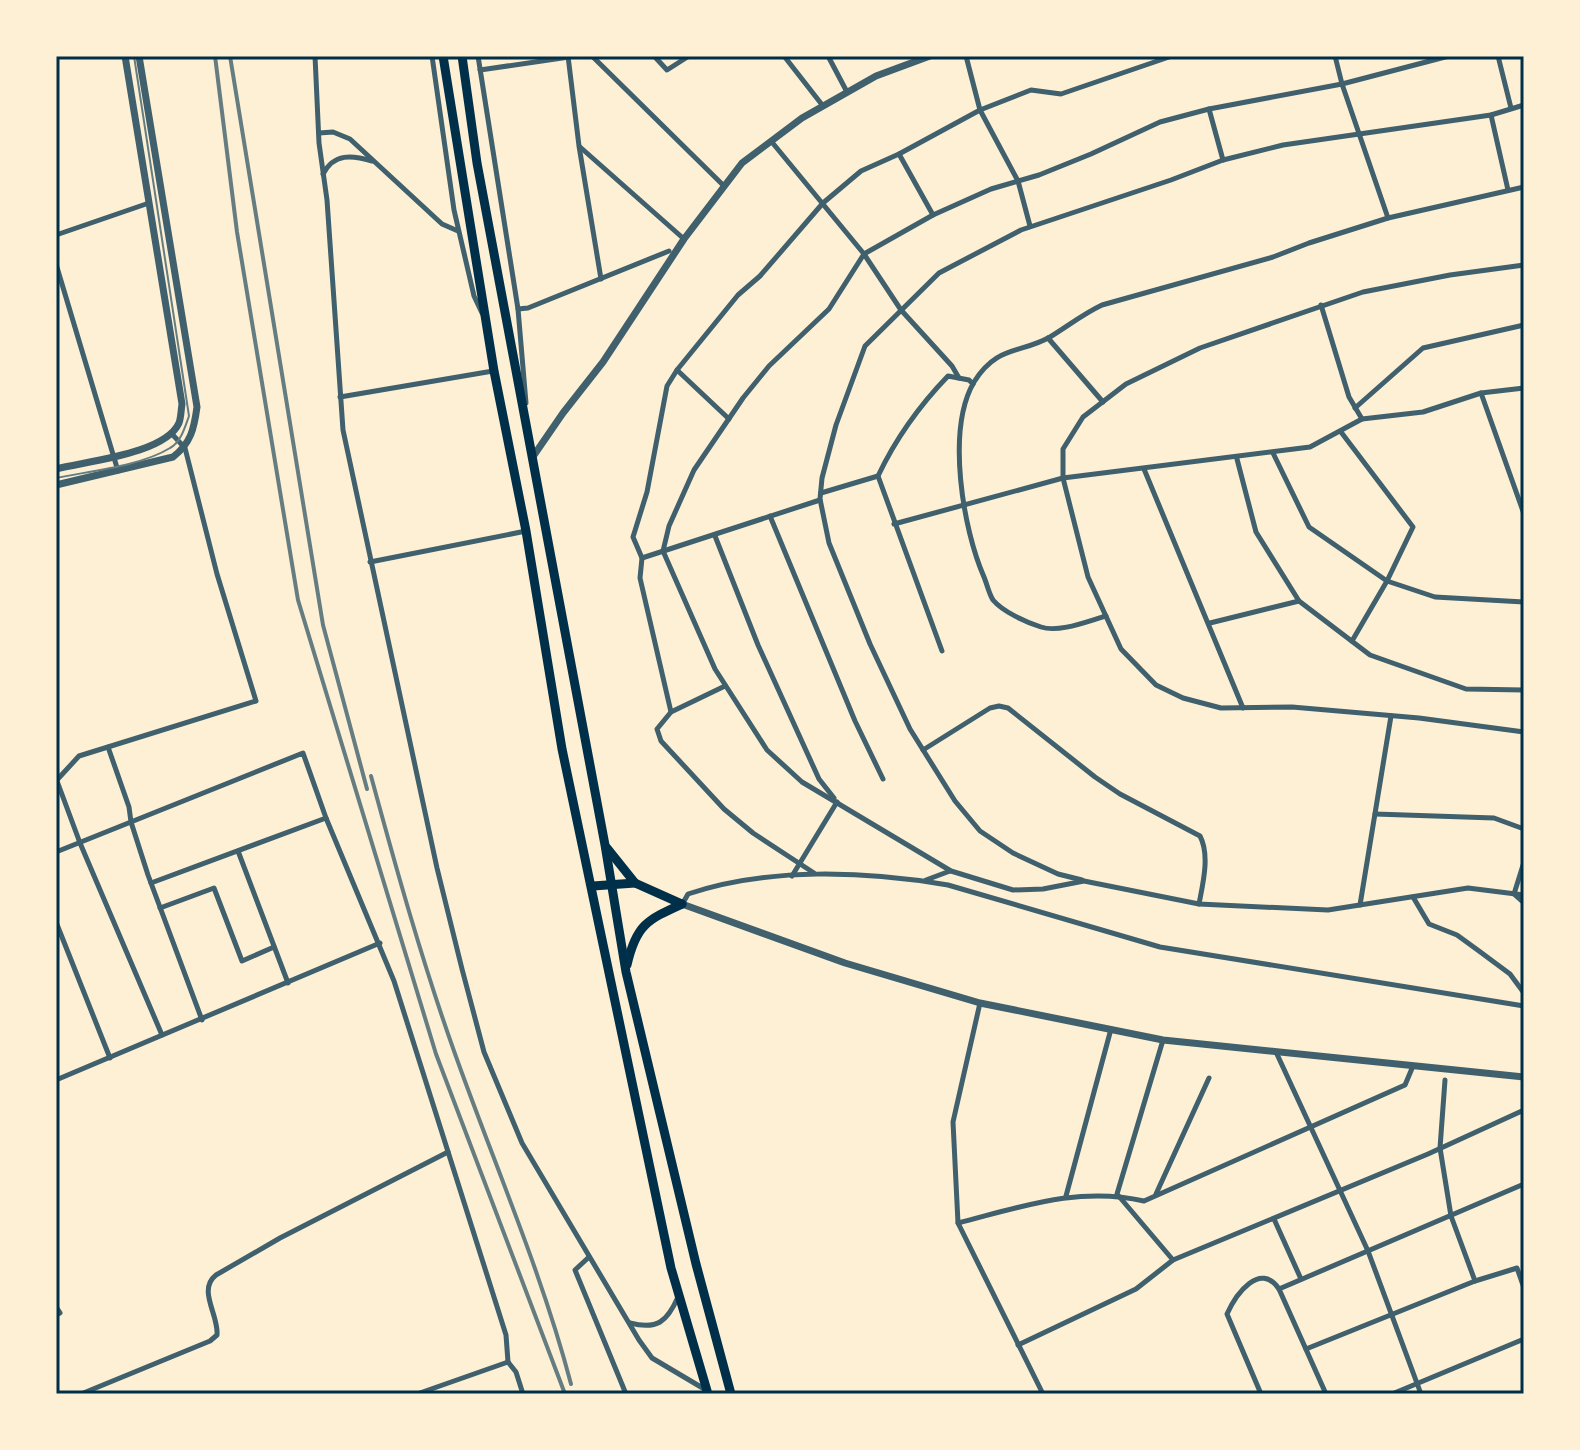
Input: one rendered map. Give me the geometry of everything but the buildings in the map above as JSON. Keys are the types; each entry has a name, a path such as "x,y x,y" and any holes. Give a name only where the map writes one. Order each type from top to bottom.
{"highway":[{"path":"443,56 494,371 526,531 562,749 679,1296 708,1392"},
{"path":"462,56 477,163 626,972 696,1264 731,1394"},
{"path":"605,845 635,883 682,904"},
{"path":"593,886 635,883"},
{"path":"626,972 634,940 642,927 656,914 682,904"}],"street":[{"path":"56,469 145,449 163,441 179,423 182,404 125,56"},
{"path":"56,485 173,457 185,448 193,433 197,407 139,56"},
{"path":"315,56 343,430 437,868 484,1052 522,1143 652,1358 708,1392"},
{"path":"432,56 459,232 474,296 487,324"},
{"path":"478,56 518,309 531,460"},
{"path":"480,70 568,56 601,279"},
{"path":"592,56 724,186"},
{"path":"654,56 667,70 689,56"},
{"path":"784,56 823,106"},
{"path":"828,56 847,92"},
{"path":"531,460 603,362 684,239 742,163 847,92 876,76 930,56"},
{"path":"966,56 980,110 1018,181 1030,226"},
{"path":"671,712 640,578 642,558 633,537 647,492 667,386 677,370 738,295 760,276 823,203 861,171 980,110 1031,90 1061,94 1172,56"},
{"path":"1335,56 1388,218"},
{"path":"1084,881 1043,889 1013,890 951,871 802,782 767,750 725,686 663,551 669,526 694,470 729,419 769,366 829,309 864,254 933,215 991,189 1091,154 1160,122 1209,109 1342,84 1449,56"},
{"path":"1498,56 1511,108"},
{"path":"1524,105 1491,115 1283,145 1223,160 1030,226 939,273 865,346 836,425 820,496 829,543 870,644 910,729 955,801 980,831 1013,853 1058,874 1199,904 1328,910 1468,888 1524,895"},
{"path":"1209,109 1223,160"},
{"path":"1491,115 1508,190"},
{"path":"319,133 333,132 350,139 442,224 459,232"},
{"path":"771,141 864,254 901,310 952,366 959,378"},
{"path":"579,146 684,239"},
{"path":"899,154 933,215"},
{"path":"323,175 329,163 341,157 356,156 374,162"},
{"path":"1106,616 1044,628 1018,617 993,600 974,554 964,506 960,442 973,384 985,368 1006,351 1048,338 1081,315 1102,305 1273,257 1388,218 1524,187"},
{"path":"56,235 150,202"},
{"path":"518,309 528,308 669,251"},
{"path":"56,264 118,471"},
{"path":"1524,265 1363,292 1200,348 1126,384 1083,417 1063,449 1063,478 1088,577 1121,649 1156,685 1183,698 1221,708 1292,707 1524,732"},
{"path":"1321,305 1349,397 1362,419"},
{"path":"1355,408 1423,348 1524,325"},
{"path":"1048,338 1103,402"},
{"path":"677,370 729,419"},
{"path":"340,397 494,371"},
{"path":"942,651 878,476 893,445 925,400 948,376 973,384"},
{"path":"894,524 1063,478 1237,459 1310,447 1362,419 1423,412 1481,393 1524,388"},
{"path":"1481,393 1520,490 1524,514"},
{"path":"1341,432 1413,527 1387,581 1352,641"},
{"path":"162,1035 80,843 57,781 79,756 256,701 217,574 185,448 171,433"},
{"path":"1273,453 1309,527 1387,581 1435,597 1524,602"},
{"path":"1237,459 1256,532 1299,601 1370,655 1466,689 1524,690"},
{"path":"1144,469 1243,708"},
{"path":"642,558 715,536 878,476"},
{"path":"770,516 855,721 883,779"},
{"path":"370,562 526,531"},
{"path":"715,536 758,645 819,779 837,802"},
{"path":"1210,623 1299,601"},
{"path":"725,686 671,712 657,729 661,741 724,809 753,833 814,873"},
{"path":"923,750 990,708 1008,708 1107,785 1200,836 1204,845 1204,874 1199,904"},
{"path":"1360,905 1391,716"},
{"path":"108,747 151,883 202,1020"},
{"path":"56,852 303,753 326,818 380,943 506,1335 508,1362 516,1372 523,1394"},
{"path":"792,876 837,802"},
{"path":"1375,814 1494,818 1524,829"},
{"path":"151,883 326,818"},
{"path":"238,851 288,983"},
{"path":"1514,894 1524,862"},
{"path":"922,881 951,871"},
{"path":"1524,1006 1160,947 948,885 922,881 814,873 718,884 688,894 682,904 845,963 980,1003 1163,1040 1524,1077"},
{"path":"160,908 214,888 242,961 274,947"},
{"path":"1514,894 1524,903"},
{"path":"1413,897 1429,924 1457,935 1510,974 1524,993"},
{"path":"56,922 110,1058"},
{"path":"56,1068 58,1079 380,943"},
{"path":"980,1003 953,1122 958,1223 1043,1394"},
{"path":"1066,1196 1111,1029"},
{"path":"1117,1194 1163,1040"},
{"path":"1276,1051 1368,1251 1421,1394"},
{"path":"958,1223 1066,1196 1117,1194 1144,1201 1405,1085 1413,1066"},
{"path":"1156,1195 1209,1078"},
{"path":"1445,1080 1440,1148 1451,1216 1475,1281"},
{"path":"1018,1345 1136,1289 1173,1260 1524,1110"},
{"path":"81,1394 210,1341 217,1335 218,1323 207,1287 209,1280 280,1238 448,1152"},
{"path":"1279,1289 1524,1184"},
{"path":"1117,1194 1173,1260"},
{"path":"1274,1219 1301,1279"},
{"path":"589,1257 575,1270 626,1394"},
{"path":"1306,1349 1524,1264"},
{"path":"1517,1268 1524,1287"},
{"path":"1261,1394 1227,1314 1233,1300 1257,1278 1266,1277 1279,1289 1326,1394"},
{"path":"630,1323 655,1326 671,1313 679,1296"},
{"path":"56,1307 60,1313 56,1315"},
{"path":"1392,1394 1524,1339"},
{"path":"417,1394 508,1362"}],"tram line":[{"path":"56,478 115,467 158,454 177,442 189,416 134,56"}],"railway":[{"path":"215,56 237,232 298,600 436,1054 565,1394"},
{"path":"230,56 323,625 367,789"},
{"path":"371,776 431,983 531,1258 571,1384"}]}
